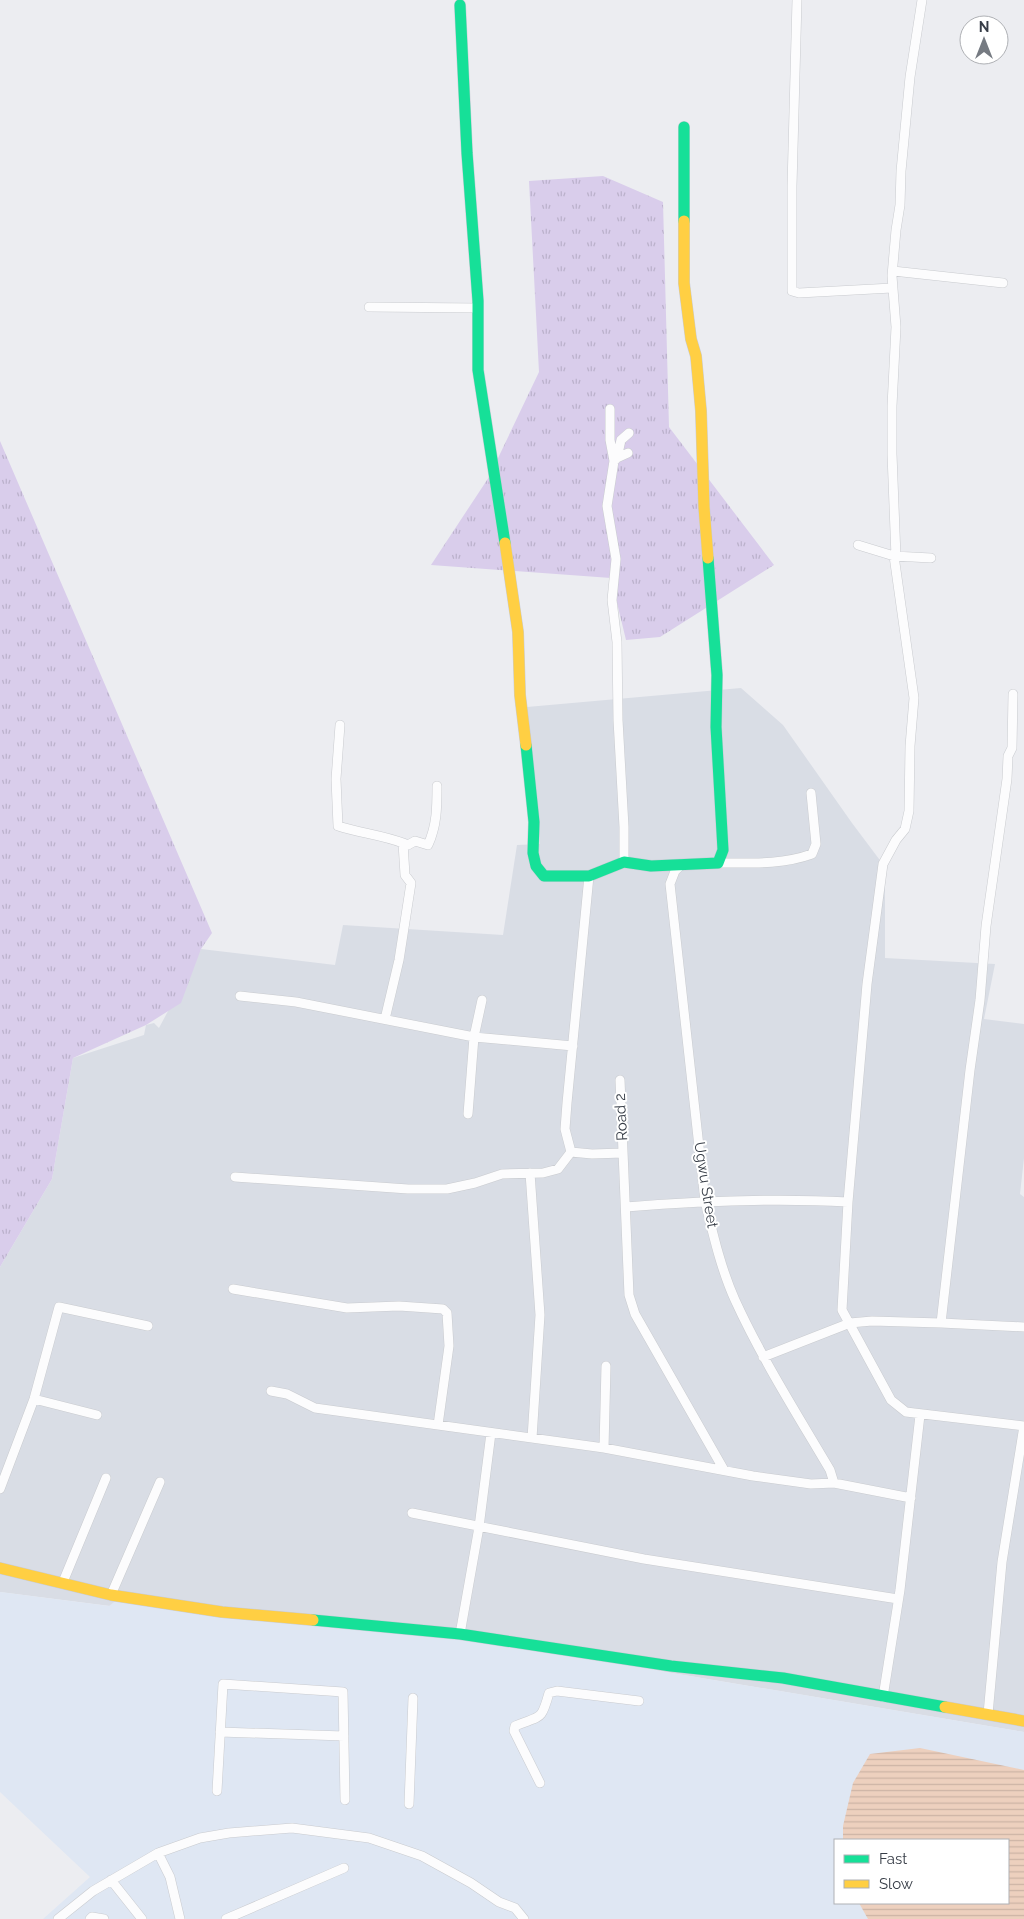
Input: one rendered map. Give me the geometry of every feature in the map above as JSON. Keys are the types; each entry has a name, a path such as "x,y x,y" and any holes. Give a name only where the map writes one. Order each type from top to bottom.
{"street":[{"path":"797,0 792,186 792,291 799,293 892,288"},
{"path":"922,0 910,76 892,288 896,327 892,406 895,556 914,698 910,746 909,811 905,829 896,840 883,864 867,984 848,1202 842,1310 891,1400 906,1412 1024,1426 1002,1562 988,1714"},
{"path":"460,5 478,308 478,370 518,632 520,695 534,822 534,859 536,866 544,876 589,876 624,862 652,866 771,862 802,858 812,854 816,844 811,793"},
{"path":"684,127 684,283 691,339 696,356 700,402 704,507 718,675 716,727 723,844 718,864"},
{"path":"893,271 1003,283"},
{"path":"369,307 478,308"},
{"path":"610,409 610,440 615,460"},
{"path":"624,862 617,642 612,600 616,559 607,506 619,444 629,433"},
{"path":"615,460 628,453"},
{"path":"858,546 895,556 931,558"},
{"path":"940,1323 980,1000 986,926 1007,779 1008,756 1012,748 1013,694"},
{"path":"340,725 336,778 338,826 360,834 388,837 403,844 408,845 415,841 428,845 434,832 437,786"},
{"path":"385,1019 399,960 411,883 406,875 403,844"},
{"name":"Ugwu Street","path":"682,864 675,871 670,884 705,1201 715,1241 734,1298 763,1357 830,1470 834,1483"},
{"path":"571,1152 565,1129 589,876"},
{"path":"240,996 296,1002 328,1010 385,1019 474,1037 573,1046"},
{"path":"468,1114 474,1037 482,1000"},
{"name":"Road 2","path":"620,1080 629,1295 631,1304 724,1470"},
{"path":"571,1152 592,1154 623,1153"},
{"path":"235,1177 408,1189 447,1189 475,1183 502,1174 543,1173 558,1169 571,1152"},
{"path":"530,1174 540,1316 532,1438"},
{"path":"626,1207 705,1201 793,1199 848,1202"},
{"path":"234,1289 347,1308 399,1306 443,1309 447,1313 449,1346 438,1425"},
{"path":"0,1488 34,1399 58,1307 148,1326"},
{"path":"763,1357 850,1323 872,1321 1024,1328"},
{"path":"604,1448 606,1366"},
{"path":"271,1391 287,1394 315,1408 604,1448 811,1484 834,1483 911,1498"},
{"path":"34,1399 97,1416"},
{"path":"883,1697 898,1599 920,1415"},
{"path":"460,1634 479,1527 491,1433"},
{"path":"63,1582 106,1478"},
{"path":"111,1595 160,1482"},
{"path":"412,1513 644,1559 898,1599"},
{"path":"0,1568 111,1595 222,1612 460,1634 671,1666 782,1678 1024,1721"},
{"path":"216,1790 223,1684 343,1692 345,1800"},
{"path":"540,1783 514,1731 515,1726 539,1718 543,1714 549,1693 557,1691 639,1701"},
{"path":"409,1804 413,1698"},
{"path":"220,1732 344,1736"},
{"path":"58,1919 93,1891 158,1853 200,1838 247,1831 292,1828 369,1838 422,1856 471,1883 499,1902 515,1908 524,1919"},
{"path":"158,1853 170,1877 180,1919"},
{"path":"226,1919 344,1868"},
{"path":"111,1880 142,1919"},
{"path":"90,1919 92,1917 104,1919"}],"shaded area":[{"path":"741,688 783,725 885,867 885,958 995,964 984,1019 1024,1024 1024,1158 1020,1194 1024,1197 1024,1732 660,1671 519,1639 110,1606 0,1592 0,1267 52,1179 73,1058 144,1035 146,1025 154,1023 159,1028 201,949 335,965 343,925 503,935 517,845 540,844 527,707"},
{"path":"0,1592 109,1606 118,1599 519,1639 660,1671 1024,1732 1024,1919 43,1919 90,1877 0,1792"},
{"path":"920,1748 1024,1770 1024,1919 868,1919 860,1904 1009,1904 1009,1839 843,1839 843,1826 853,1783 870,1754"}],"green space":[{"path":"603,176 663,202 669,427 774,565 660,637 626,640 611,578 431,565 489,477 539,372 529,181"},
{"path":"0,441 212,933 201,949 181,1003 146,1025 73,1058 52,1179 0,1267"}],"traffic: fast":[{"path":"460,5 467,153 478,301 478,370 505,543"},
{"path":"684,127 684,221"},
{"path":"526,745 534,822 533,853 536,866 544,876 589,876 624,862 651,866 718,863 723,850 716,727 717,675 708,558"},
{"path":"313,1620 460,1634 671,1666 783,1678 945,1707"}],"traffic: slow":[{"path":"684,221 684,283 691,339 696,356 701,411 704,507 708,558"},
{"path":"505,543 518,632 520,695 526,745"},
{"path":"0,1568 111,1595 222,1612 313,1620"},
{"path":"945,1707 1024,1721"}]}
